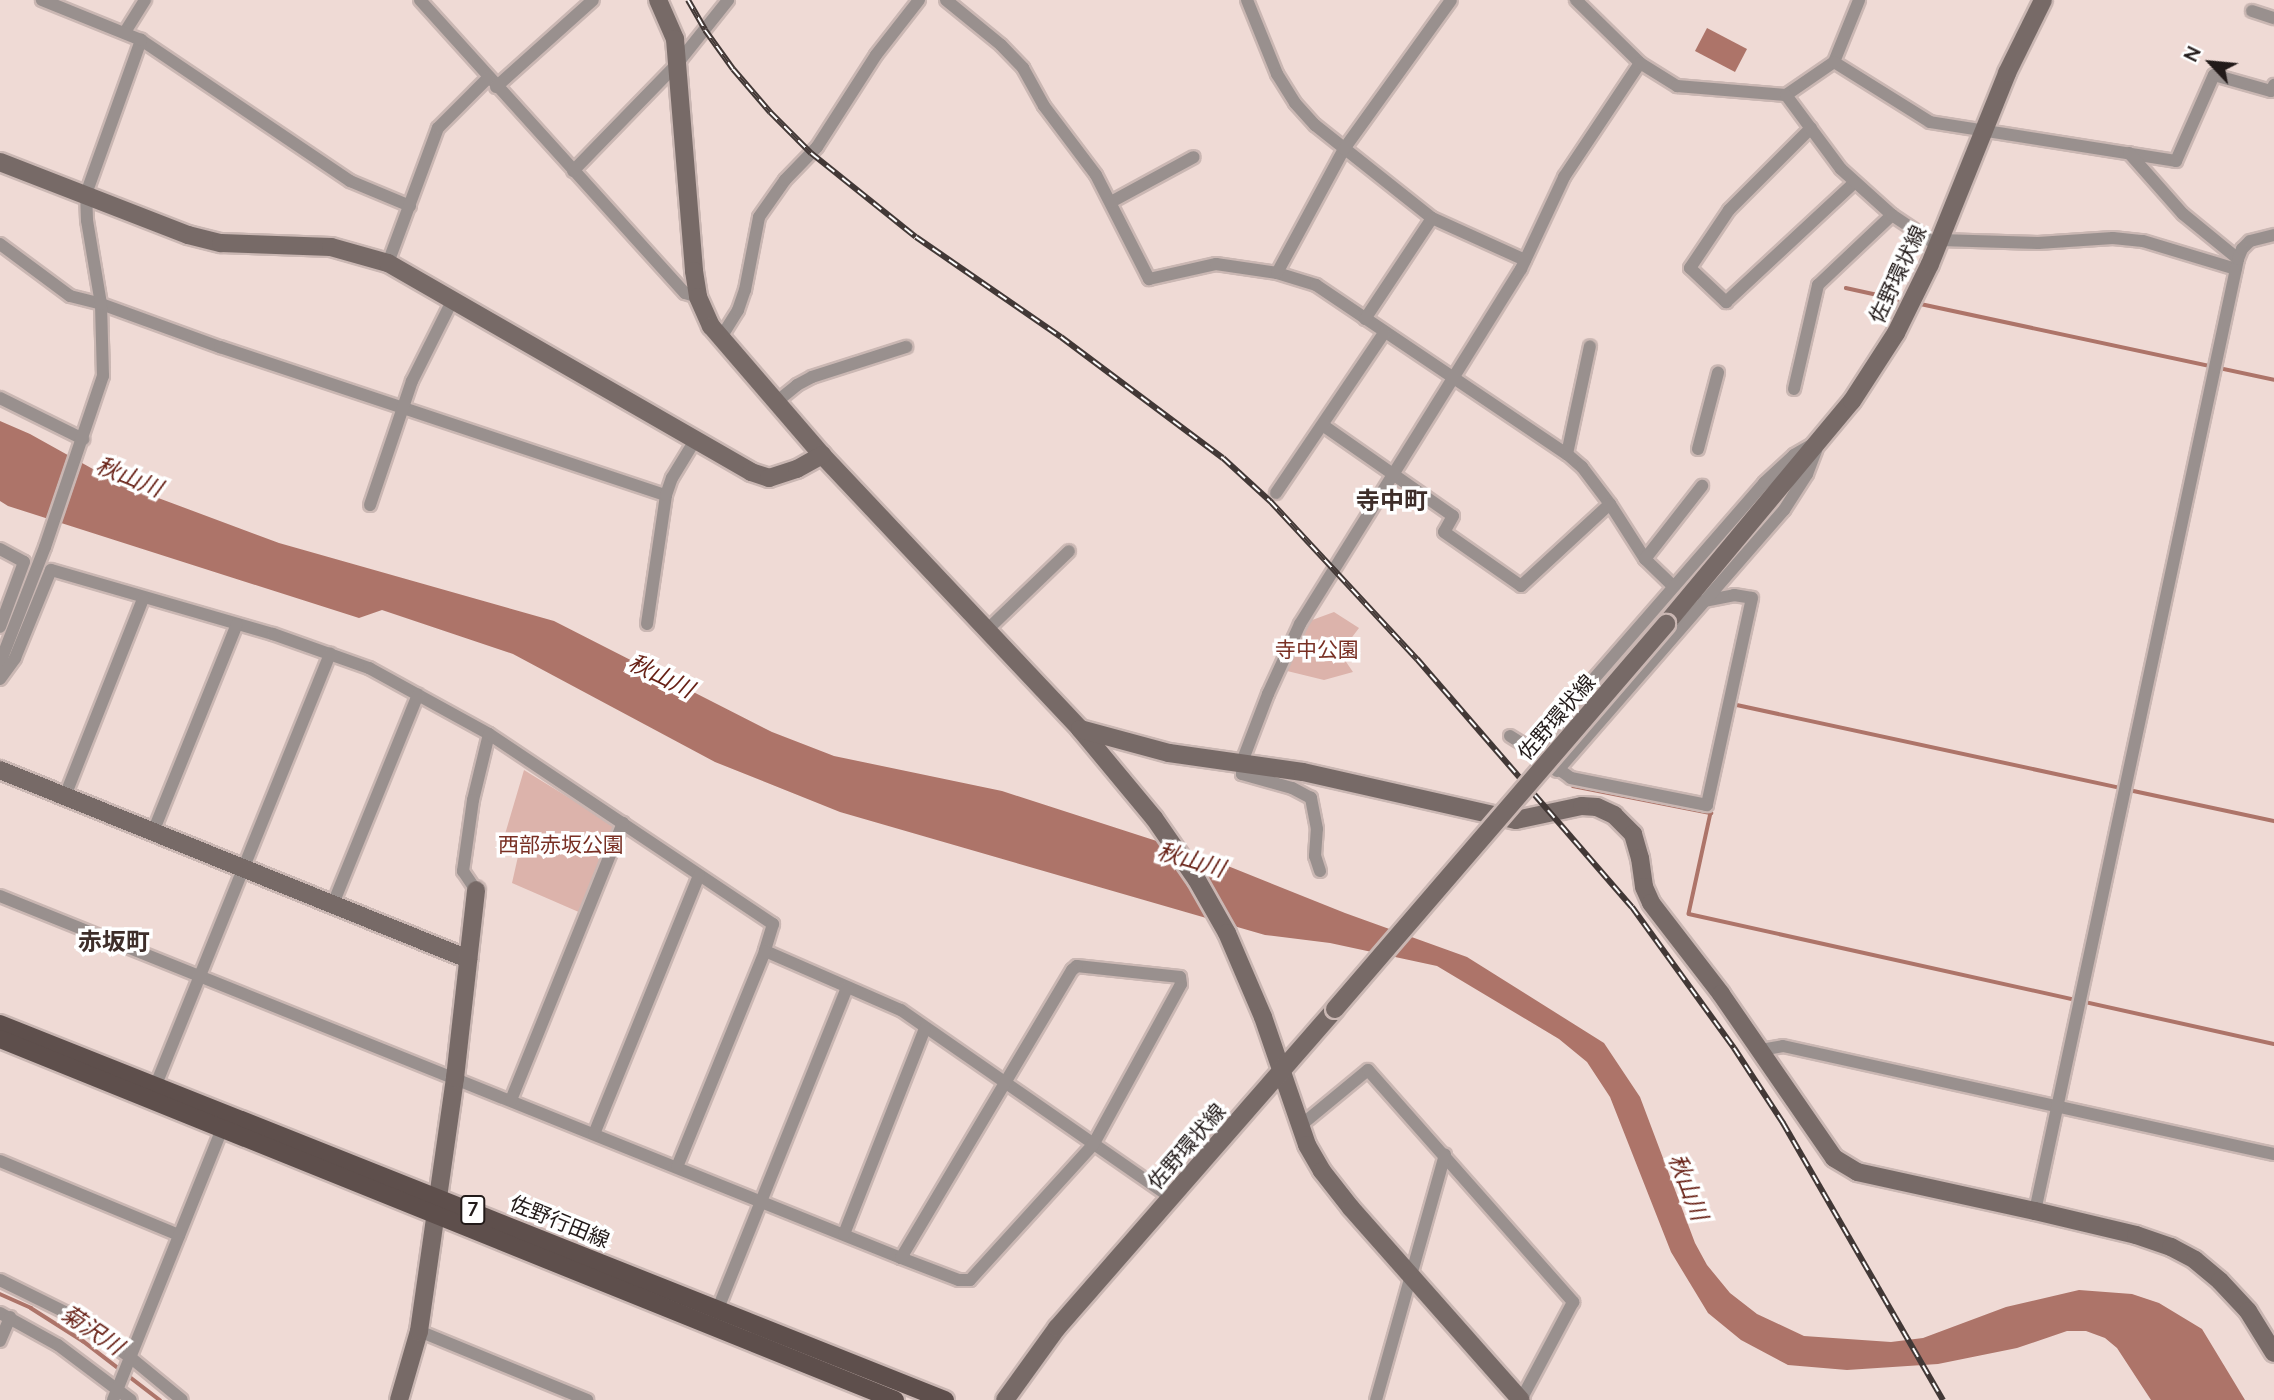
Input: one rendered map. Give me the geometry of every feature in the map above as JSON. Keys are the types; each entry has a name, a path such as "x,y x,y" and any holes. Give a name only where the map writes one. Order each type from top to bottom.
{"main road":[{"name":"佐野行田線","path":"0,1024 436,1216 945,1400"},
{"name":"佐野行田線","path":"0,1039 153,1092"},
{"name":"佐野行田線","path":"225,1121 439,1197 715,1317 895,1400"}],"street":[{"path":"42,0 141,40 183,65 350,181 410,206"},
{"path":"125,32 145,0"},
{"path":"420,0 685,293 698,297"},
{"path":"388,263 442,122 593,0"},
{"path":"658,0 675,39 698,297 704,314 720,339 775,403 1080,729 1154,818 1197,880 1242,965 1281,1071 1300,1126 1307,1145 1326,1177 1521,1400 1573,1302 1368,1070 1300,1126"},
{"path":"573,171 677,64 727,0"},
{"path":"720,339 738,310 745,290 759,217 785,180 817,148 876,55 919,0"},
{"path":"946,0 1016,58 1044,106 1096,175 1149,279 1216,264 1277,273 1316,285 1567,454 1582,467 1610,504 1645,559 1673,586"},
{"path":"1247,0 1277,74 1289,94 1315,125 1432,218 1525,260"},
{"path":"1277,273 1344,149 1451,0"},
{"path":"1576,0 1640,63 1677,86 1786,95 1834,62 1859,0"},
{"name":"佐野環状線","path":"1005,1400 1057,1328 1335,1009 1852,401 1896,333 1938,242 1982,130 2043,0"},
{"path":"2252,12 2274,18"},
{"path":"0,663 47,539 103,376 101,304 87,220 86,194 141,40"},
{"path":"1834,62 1930,122 2176,161 2214,75 2271,91 2274,85"},
{"path":"1320,871 1315,856 1317,829 1311,798 1292,788 1242,774 1242,762 1268,694 1300,624 1525,260 1564,177 1640,63"},
{"path":"1786,95 1841,169 1892,215 1938,242 2038,243 2113,238 2143,241 2237,264"},
{"path":"1811,128 1728,210 1690,268 1726,302 1855,182"},
{"path":"2129,153 2183,214 2237,264"},
{"path":"1111,202 1194,157"},
{"path":"0,162 188,235 222,243 331,247 388,263 694,442 751,472 769,478 797,469 822,455"},
{"path":"1794,389 1818,285 1892,215"},
{"path":"1365,319 1432,218"},
{"path":"2035,1211 2237,264 2242,249 2250,241 2274,235"},
{"path":"0,244 70,296 101,304 219,347 404,406 666,495"},
{"path":"370,505 419,363 453,299"},
{"path":"1276,493 1324,426 1384,333"},
{"path":"1567,454 1590,346"},
{"path":"775,403 797,384 812,377 906,347"},
{"path":"1698,449 1718,373"},
{"path":"0,398 82,441"},
{"path":"1324,426 1452,516 1444,532 1521,586 1610,504"},
{"path":"1532,750 1764,483 1794,455 1821,440"},
{"path":"1557,771 1794,498 1821,440"},
{"path":"647,624 666,495 694,442"},
{"path":"1645,559 1702,486"},
{"path":"0,549 24,562 0,627"},
{"path":"986,631 1069,551"},
{"path":"0,679 15,658 51,570 330,653 369,668 489,734 773,924 765,951 677,1167"},
{"path":"1510,736 1557,771 1571,778 1707,805 1752,598 1734,595 1704,601"},
{"path":"65,796 143,598"},
{"path":"153,832 237,624"},
{"path":"153,1092 330,653"},
{"path":"333,904 418,695"},
{"path":"1080,729 1169,752 1339,779 1516,820 1562,809 1597,807 1614,815 1633,834 1644,887 1651,903 1760,1050 1824,1146 1845,1166 1857,1172 2136,1235 2171,1247 2195,1260 2248,1311 2274,1353"},
{"path":"399,1400 419,1331 439,1197 476,890 463,872 473,800 489,734"},
{"path":"0,770 468,959"},
{"path":"1597,807 1601,786"},
{"path":"512,1100 622,823"},
{"path":"594,1134 699,875"},
{"path":"0,896 901,1258 959,1280 970,1280 1093,1145 1181,984 1180,977 1077,966 1072,970 901,1258"},
{"path":"765,951 901,1010 1171,1198"},
{"path":"715,1317 847,988"},
{"path":"844,1234 925,1028"},
{"path":"1760,1050 1783,1046 2056,1109 2274,1154"},
{"path":"117,1390 225,1121"},
{"path":"1376,1400 1445,1154"},
{"path":"0,1161 178,1235"},
{"path":"0,1280 65,1312 182,1400"},
{"path":"0,1341 5,1315 81,1360 131,1400"},
{"path":"419,1331 587,1400"}],"green space":[{"name":"寺中公園","path":"1334,612 1359,628 1340,653 1353,672 1324,680 1283,670 1304,623"},
{"name":"西部赤坂公園","path":"524,770 615,826 581,913 512,883 519,852 503,841"}],"water":[{"path":"1707,28 1747,49 1735,72 1695,51"},
{"name":"秋山川","path":"0,421 30,434 118,483 279,543 554,621 772,732 834,756 1002,791 1203,856 1345,913 1467,957 1604,1043 1640,1097 1695,1243 1707,1265 1730,1293 1757,1314 1804,1336 1891,1342 1923,1338 2006,1307 2079,1290 2132,1294 2159,1303 2202,1329 2245,1400 2151,1400 2117,1348 2105,1338 2086,1331 2067,1331 2017,1348 1938,1364 1847,1370 1788,1365 1741,1340 1708,1313 1671,1252 1610,1097 1587,1062 1559,1039 1437,966 1330,943 1265,935 840,812 715,762 513,654 382,610 359,618 8,506 0,501"}],"waterway":[{"path":"1846,288 1905,301"},
{"path":"1916,303 2274,380"},
{"path":"1737,705 2122,788"},
{"path":"1573,786 1711,813 1689,914 2274,1044"},
{"path":"2129,790 2274,821"},
{"name":"菊沢川","path":"0,1294 31,1308 83,1341 160,1400"}],"railway":[{"path":"688,0 705,30 733,69 770,112 811,153 916,237 1061,337 1223,458 1270,501 1417,659 1632,907 1734,1048 1783,1123 1943,1400"}],"district":[{"name":"寺中町","path":"1392,501"},
{"name":"赤坂町","path":"114,942"}]}
